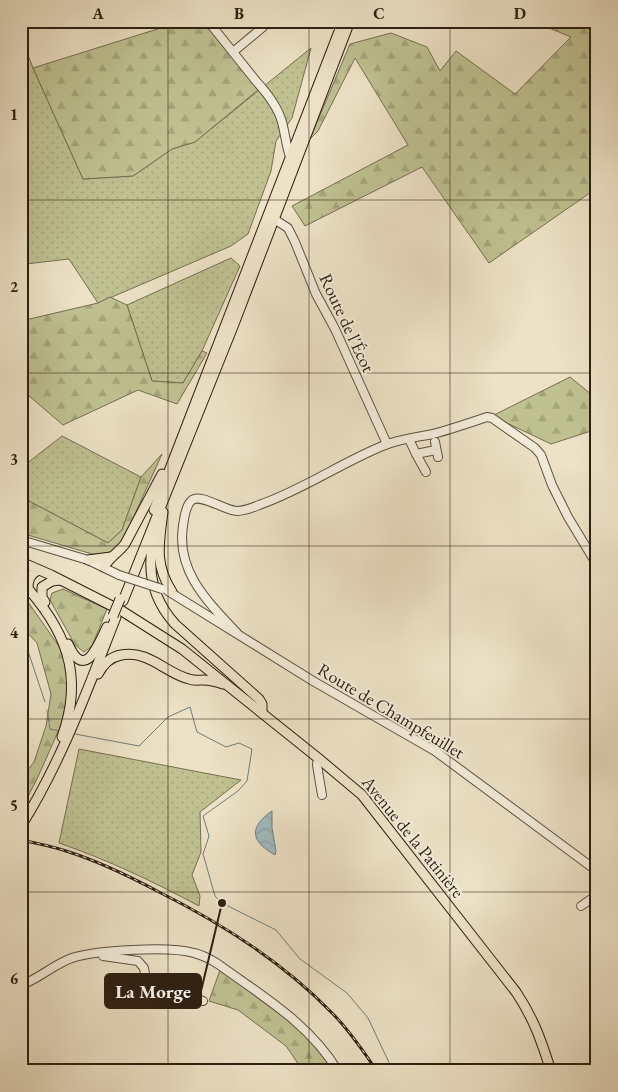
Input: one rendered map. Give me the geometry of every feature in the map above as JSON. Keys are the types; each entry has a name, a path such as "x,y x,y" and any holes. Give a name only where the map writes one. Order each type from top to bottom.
{"main road":[{"path":"81,707 117,615 186,425 343,21"},
{"path":"121,600 168,491 350,21"},
{"path":"104,568 107,561 125,544 186,425"},
{"path":"168,491 154,536 150,569 158,601 164,612 175,624 259,699 262,704 262,712"},
{"path":"163,509 159,563 163,577 172,592"},
{"path":"88,560 114,556"},
{"name":"Avenue de la Patinière","path":"21,562 60,580 117,615 182,648 362,794 516,992 538,1029 550,1071"},
{"path":"28,589 29,578 32,573 38,570"},
{"path":"60,580 52,581 42,587 42,597 55,617 76,658 82,661 91,657 117,615"},
{"path":"21,581 49,616 60,634 67,652 72,676 71,708 56,753"},
{"path":"21,819 41,785 117,615"},
{"path":"21,826 44,787 81,707 102,667 117,656 131,654 147,657 187,679 211,680 229,686"},
{"path":"193,680 198,677 201,663"}],"street":[{"path":"208,21 264,90 282,120 290,157"},
{"path":"233,52 260,24 270,21"},
{"name":"Route de l'Écot","path":"274,219 288,228 316,294 335,329 387,444"},
{"path":"237,633 204,595 187,569 183,551 182,531 190,502 196,498 230,510 244,510 260,505 387,444 452,429 487,417 492,418 536,448 541,455 552,485 568,517 597,566"},
{"path":"409,439 426,472"},
{"path":"416,454 437,450"},
{"name":"Route de Champfeuillet","path":"21,540 88,560 119,575 172,592 312,681 436,751 597,871"},
{"path":"318,758 317,765 322,795"},
{"path":"581,906 597,895"},
{"path":"21,985 30,982 66,960 96,954 158,950 193,952 206,957 299,1023 318,1043 338,1071"},
{"path":"96,954 138,961 144,968 147,986 203,1001"}],"green space":[{"path":"183,21 204,21 259,89 195,142 172,149 133,176 83,179 33,68"},
{"path":"532,21 597,21 597,188 489,263 422,167 305,226 292,206 408,145 355,58 318,131 310,139 350,44 391,33 427,47 440,71 456,51 515,94 571,37"},
{"path":"21,37 83,179 133,176 172,149 195,142 311,48 292,118 276,141 271,171 248,234 231,246 98,303 69,259 26,264 21,278"},
{"path":"231,258 240,266 202,351 183,383 152,381 127,305"},
{"path":"110,297 127,305 152,381 183,383 202,351 207,353 177,404 138,390 63,425 21,389 21,321 98,303"},
{"path":"570,377 597,399 597,444 591,431 551,444 492,416"},
{"path":"62,436 141,477 122,530 108,543 27,500 21,494 21,468"},
{"path":"162,454 121,545 106,555 92,554 21,533 21,500 27,500 108,543 122,530 141,477"},
{"path":"63,589 107,609 92,646 84,652 75,645 50,600 52,593"},
{"path":"21,592 63,652 69,690 61,725 24,804 21,802 21,779 34,762 46,726 51,694 37,643 21,626"},
{"path":"79,749 241,780 200,812 201,852 192,875 200,896 199,906 130,871 59,843"},
{"path":"220,970 296,1026 338,1071 303,1071 286,1046 238,1010 209,1001"}],"water":[{"path":"272,811 275,855 261,844 255,834 259,823"}],"waterway":[{"path":"21,635 23,636 45,702"},
{"path":"75,734 139,746 168,717 190,707 197,732 226,747 239,743 252,749 247,781 238,791 203,816 209,836 203,854 215,896 222,903 276,930 300,959 347,993 368,1018 393,1071"},
{"path":"47,710 50,729 60,731"}],"railway":[{"path":"21,840 60,849 113,869 183,904 229,931 273,961 314,995 345,1027 377,1071"}],"place":[{"name":"La Morge","path":"222,903"}]}
